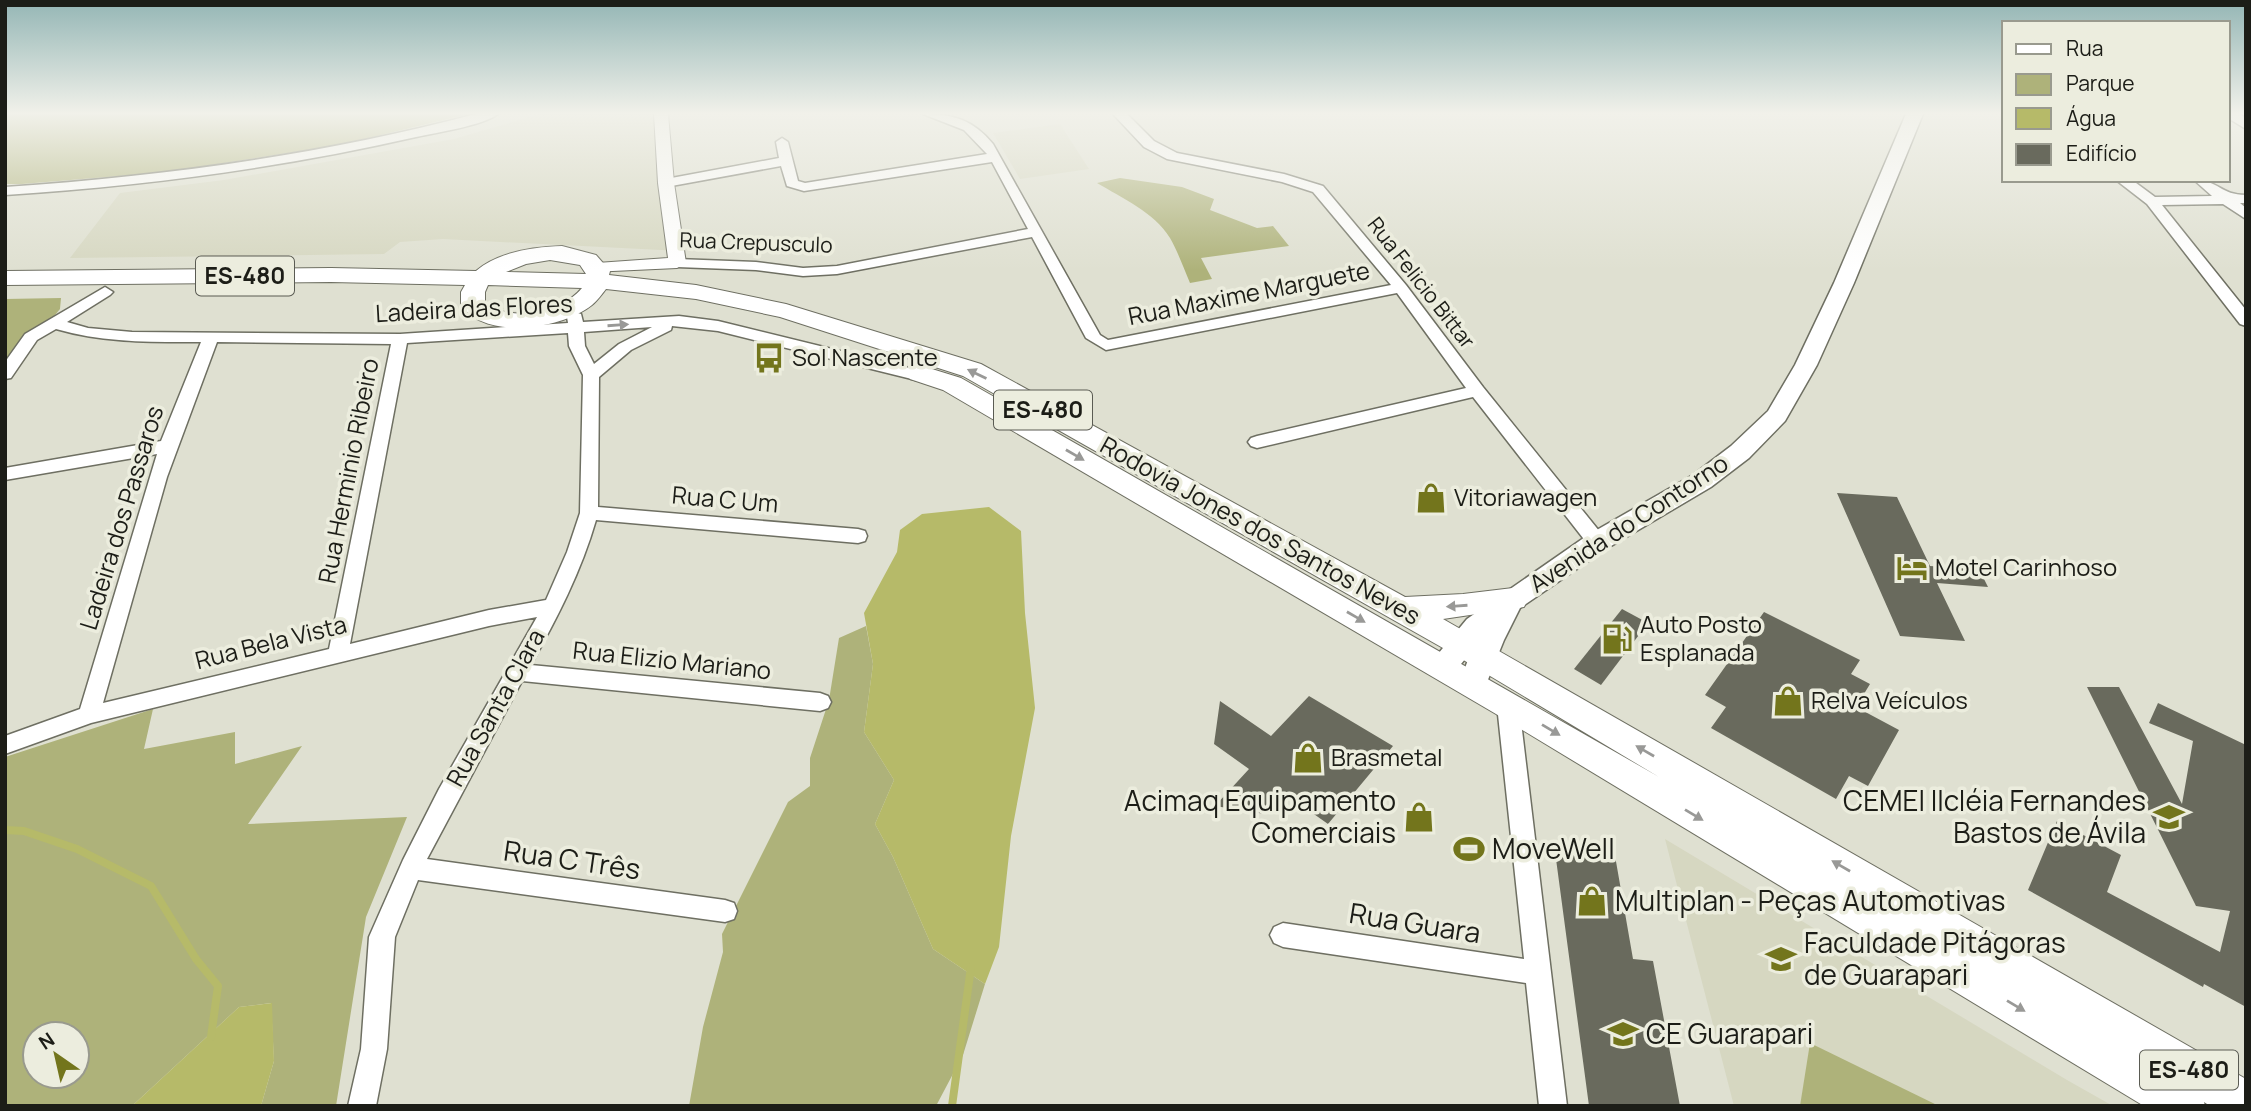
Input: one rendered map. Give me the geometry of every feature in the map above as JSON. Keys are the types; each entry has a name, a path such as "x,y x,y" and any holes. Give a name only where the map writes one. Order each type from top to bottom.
{"main road":[{"name":"Avenida do Contorno","path":"1465,663 1489,639 1513,598 1597,542 1702,481 1740,452 1777,416 1806,365 1893,166"},
{"path":"549,253 579,256 586,296 544,317 505,327 480,313 473,305 478,284 515,260 549,253"},
{"name":"Rodovia Jones dos Santos Neves","path":"5,278 331,275 478,284 586,296 772,321 952,384 1465,663 2246,1103"},
{"name":"Rodovia Jones dos Santos Neves","path":"5,293 478,284"},
{"name":"Rodovia Jones dos Santos Neves","path":"586,296 696,292 786,311 972,370 1400,609 1465,663 1508,705 2184,1106"},
{"path":"1400,609 1463,606 1513,598"}],"street":[{"path":"5,191 149,180 247,166"},
{"path":"665,166 677,263"},
{"path":"666,183 759,166"},
{"path":"787,166 792,183 804,187 939,166"},
{"path":"1001,166 1037,232"},
{"name":"Rua Felicio Bittar","path":"1212,166 1284,178 1318,189 1401,288 1477,391 1597,542"},
{"path":"2126,182 2152,201 2246,321"},
{"path":"2204,182 2246,215"},
{"path":"2152,201 2246,199"},
{"name":"Rua Maxime Marguete","path":"1037,232 1094,338 1105,345 1401,288"},
{"name":"Rua Crepusculo","path":"586,296 622,264 756,266 803,272 837,270 1037,232"},
{"path":"5,374 31,337 105,292"},
{"name":"Ladeira das Flores","path":"586,296 679,321 718,326 952,384"},
{"name":"Rua Santa Clara","path":"362,1106 374,1049 382,937 411,868 447,796 553,606 577,552 589,513 591,375 577,346 586,296"},
{"path":"591,375 625,347 679,321"},
{"name":"Ladeira das Flores","path":"54,323 87,333 211,338 400,340 505,327 577,346"},
{"name":"Ladeira dos Passaros","path":"89,715 167,446 190,383 211,338"},
{"name":"Rua Herminio Ribeiro","path":"338,654 400,340"},
{"path":"1257,442 1477,391"},
{"path":"5,474 167,446"},
{"name":"Rua C Um","path":"589,513 858,536"},
{"name":"Rua Bela Vista","path":"5,745 89,715 489,618 553,606"},
{"name":"Rua Elizio Mariano","path":"518,672 820,702"},
{"path":"1508,705 1553,1106"},
{"name":"Rua C Três","path":"411,868 725,911"},
{"name":"Rua Guara","path":"1283,935 1538,973"}],"shaded area":[{"path":"303,166 671,166 681,251 443,239 400,242 384,254 70,258 120,193 224,180"},
{"path":"1012,166 1087,166 1089,169 1020,179"},
{"name":"Faculdade Pitágoras de Guarapari","path":"1665,839 2067,1080 2113,1106 1734,1106"}],"green space":[{"path":"5,166 206,166 167,172 5,184"},
{"path":"1120,178 1182,187 1214,199 1210,210 1257,228 1273,226 1289,246 1201,258 1212,279 1190,283 1173,243 1163,229 1137,206 1097,183"},
{"path":"61,298 60,309 5,375 5,299"},
{"path":"866,626 873,664 864,732 894,780 875,824 893,857 933,949 985,984 963,1055 936,1106 689,1106 703,1027 723,952 722,934 788,802 810,786 810,758 829,700 839,638"},
{"path":"153,709 144,749 235,732 235,764 302,746 248,824 407,817 366,917 336,1106 261,1106 274,1061 271,1003 239,1007 132,1106 5,1106 5,757"},
{"path":"1810,1043 1939,1106 1800,1106"}],"water":[{"path":"989,507 1021,531 1025,613 1035,708 1011,836 999,947 985,984 933,949 893,857 875,824 894,780 864,732 873,664 864,613 897,552 900,530 922,514"},
{"path":"272,1003 274,1061 261,1106 132,1106 239,1007"}],"building":[{"name":"Motel Carinhoso","path":"1837,493 1897,497 1930,566 1979,569 1988,587 1937,583 1965,641 1900,636"},
{"name":"Auto Posto Esplanada","path":"1622,609 1648,623 1601,685 1574,669"},
{"name":"Relva Veículos","path":"1764,612 1860,660 1851,674 1870,684 1856,707 1899,730 1868,786 1849,776 1836,799 1711,728 1726,707 1705,695"},
{"path":"2087,687 2119,687 2182,804 2193,741 2149,723 2158,703 2246,745 2246,1007 2204,984 2203,987 2028,890 2057,821 2121,855 2107,892 2220,952 2230,911 2196,906"},
{"name":"Brasmetal","path":"1309,696 1393,746 1328,824 1284,793 1265,814 1215,806 1249,769 1214,744 1220,701 1271,736"},
{"name":"CE Guarapari","path":"1554,844 1614,850 1633,959 1653,961 1680,1106 1589,1106"}],"waterway":[{"path":"5,830 24,831 77,849 151,886 196,959 218,986 211,1037"},
{"path":"952,1106 971,967"}],"place":[{"name":"Sol Nascente","path":"769,358"},
{"name":"Vitoriawagen","path":"1431,498"},
{"name":"Motel Carinhoso","path":"1912,568"},
{"name":"Auto Posto Esplanada","path":"1617,639"},
{"name":"Relva Veículos","path":"1788,701"},
{"name":"Brasmetal","path":"1308,758"},
{"name":"Acimaq Equipamento Comerciais","path":"1419,817"},
{"name":"CEMEI Ilcléia Fernandes Bastos de Ávila","path":"2169,817"},
{"name":"MoveWell","path":"1469,849"},
{"name":"Multiplan - Peças Automotivas","path":"1592,901"},
{"name":"Faculdade Pitágoras de Guarapari","path":"1781,959"},
{"name":"CE Guarapari","path":"1623,1034"}]}
